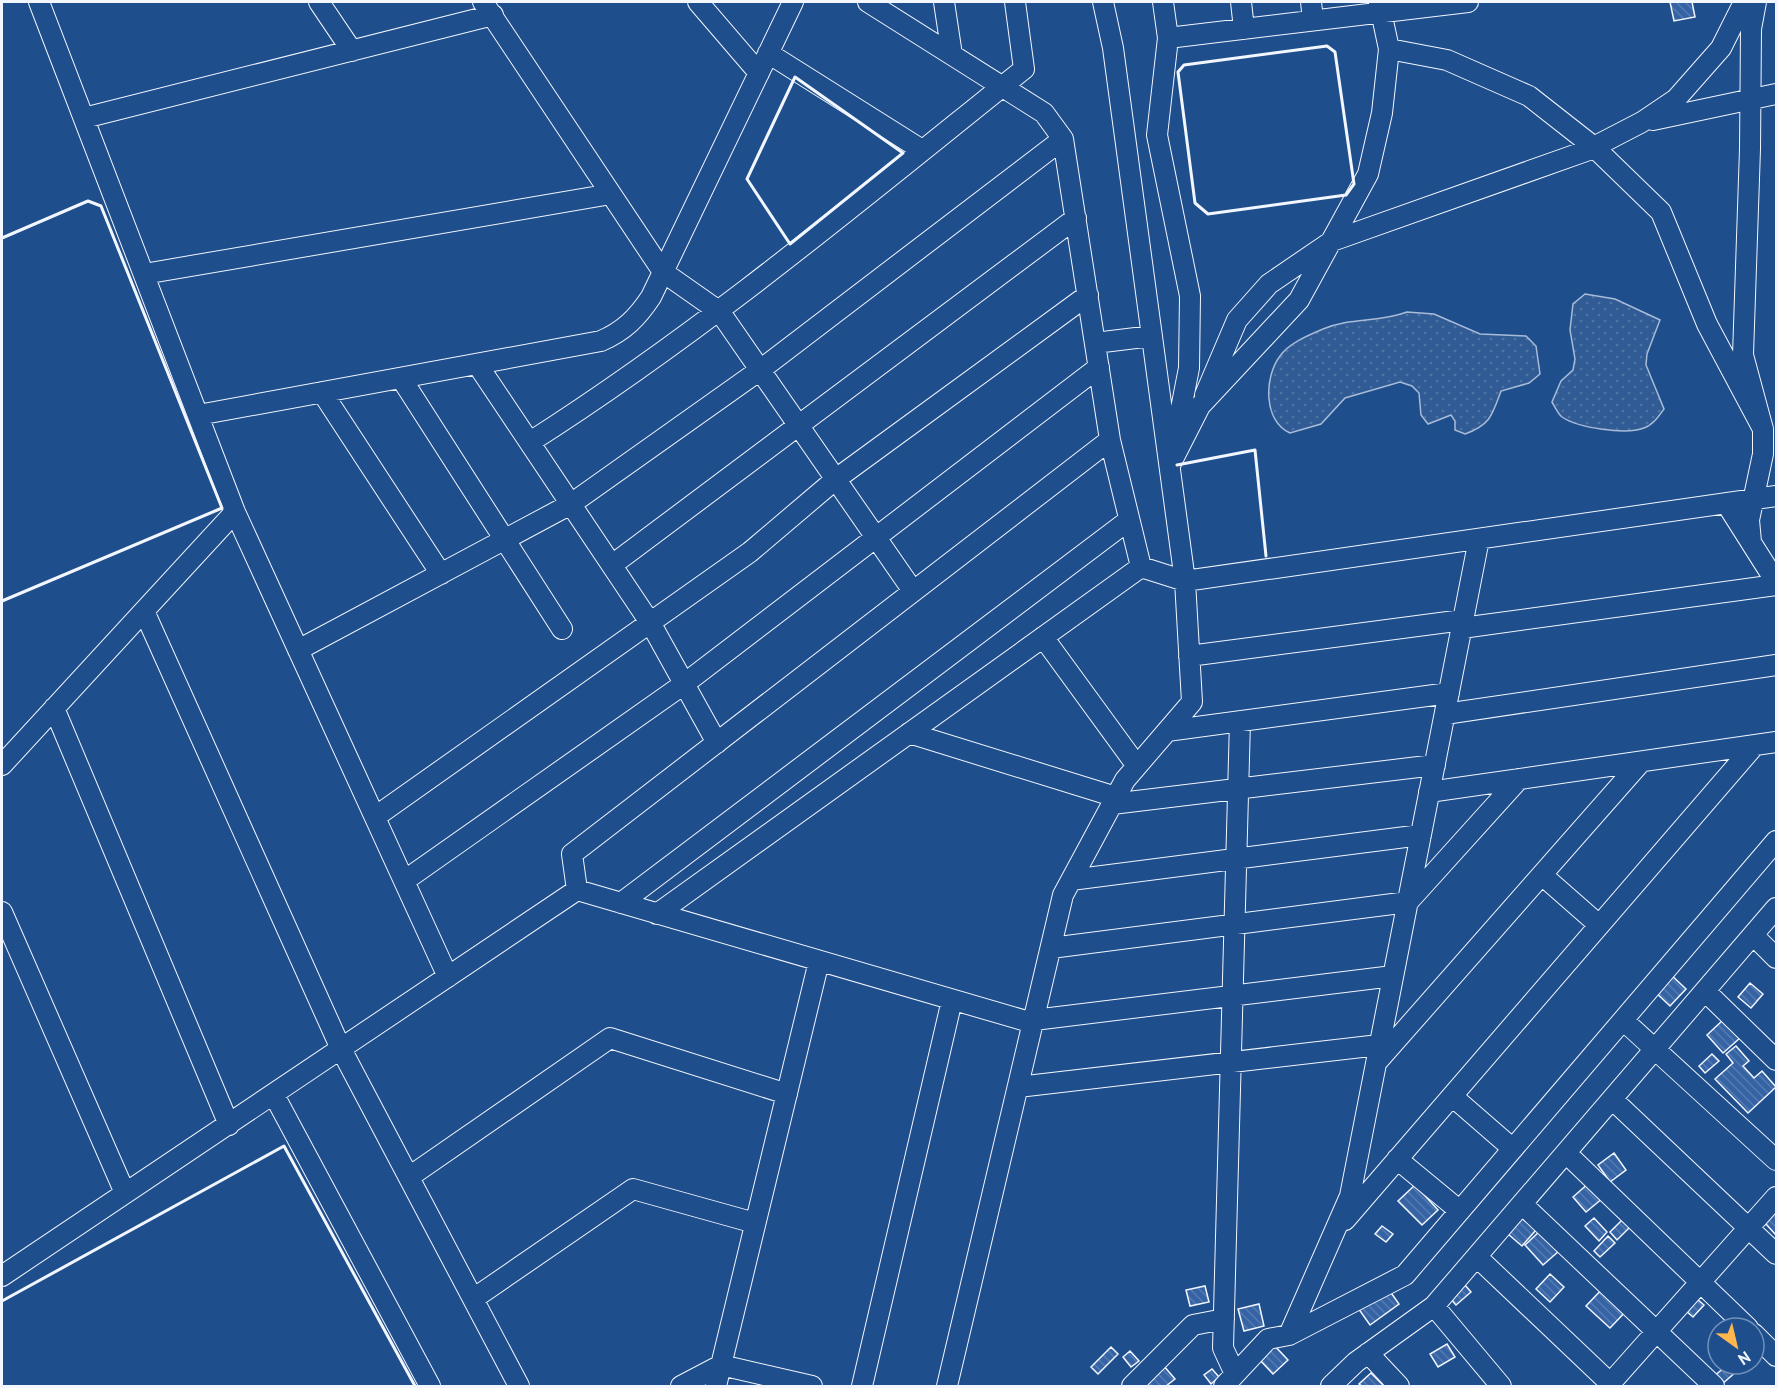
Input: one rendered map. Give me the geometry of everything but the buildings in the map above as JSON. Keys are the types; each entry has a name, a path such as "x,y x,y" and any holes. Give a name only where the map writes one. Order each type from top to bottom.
{"street":[{"path":"39,2 235,512 448,977"},
{"path":"319,2 352,51"},
{"path":"698,2 759,73"},
{"path":"198,415 601,341 620,332 637,317 663,272 792,2"},
{"path":"868,2 1044,113 1063,139 1110,440 1140,567"},
{"path":"944,2 952,55"},
{"path":"530,442 612,390 720,312 1024,69 1015,2"},
{"path":"946,1386 1064,895 1114,800 1137,766 1192,702 1185,581 1113,48 1103,2"},
{"path":"1163,2 1168,38 1157,135 1190,296 1189,368 1170,465"},
{"path":"1240,2 1244,29"},
{"path":"1168,38 1244,29 1312,11 1459,2"},
{"path":"1170,465 1200,406 1237,320 1269,284 1332,241 1594,147 1642,122 1677,99 1720,48 1744,2"},
{"path":"1751,542 1749,520 1756,499 1763,454 1763,429 1743,355 1751,29 1756,2"},
{"path":"1200,406 1299,300 1368,174 1382,113 1389,49 1379,7"},
{"path":"84,118 352,51 488,8 663,272 720,312 913,591"},
{"path":"1389,49 1448,60 1529,96 1594,147 1661,212 1707,324 1763,429"},
{"path":"768,53 922,150"},
{"path":"1642,122 1776,94"},
{"path":"298,650 571,504 760,370 1063,139"},
{"path":"144,274 611,194"},
{"path":"612,565 1076,218"},
{"path":"375,817 750,552 836,479 1088,295"},
{"path":"1095,343 1152,336"},
{"path":"477,363 651,624 717,743"},
{"path":"404,881 684,684 1099,367"},
{"path":"401,378 562,628"},
{"path":"322,392 441,574"},
{"path":"577,891 572,854 1110,440"},
{"path":"1140,567 1185,581 1776,496"},
{"path":"1189,656 1462,624 1776,583 1726,503"},
{"path":"2,765 235,512"},
{"path":"621,903 1129,520"},
{"path":"1289,1335 1350,1196 1479,539"},
{"path":"657,914 1140,567"},
{"path":"144,611 341,1049 519,1386"},
{"path":"1043,637 1137,766"},
{"path":"1445,714 1776,665"},
{"path":"1167,731 1449,693"},
{"path":"54,708 229,1125"},
{"path":"1230,1380 1223,1348 1240,721"},
{"path":"909,733 1114,800 1238,789 1435,765"},
{"path":"1429,792 1776,742"},
{"path":"1334,1233 1754,746"},
{"path":"1018,1087 1231,1062 1378,1054 1542,875 1641,762"},
{"path":"1051,948 1408,902 1519,779"},
{"path":"1071,880 1421,835"},
{"path":"1230,1380 1268,1340 1289,1335 1405,1275 1776,841"},
{"path":"1542,875 1599,925"},
{"path":"2,1276 577,891 952,1000 1033,1021 1393,976"},
{"path":"1331,1386 1368,1353 1434,1306 1776,908"},
{"path":"2,912 125,1193"},
{"path":"1753,935 1776,958"},
{"path":"716,1386 819,961"},
{"path":"1705,991 1776,1060"},
{"path":"862,1386 952,1000"},
{"path":"1623,1020 1776,1160"},
{"path":"409,1177 610,1038 787,1094"},
{"path":"274,1095 430,1386"},
{"path":"1452,1096 1513,1149"},
{"path":"1612,1099 1776,1254"},
{"path":"1566,1153 1736,1316"},
{"path":"1397,1159 1460,1211"},
{"path":"473,1299 633,1189 756,1223"},
{"path":"1477,1257 1611,1386 1776,1197"},
{"path":"1522,1204 1714,1386"},
{"path":"1434,1306 1501,1386"},
{"path":"1132,1386 1193,1325 1224,1319"},
{"path":"1368,1353 1399,1386"},
{"path":"681,1386 721,1365 812,1386"}],"shaded area":[{"path":"1585,294 1615,299 1660,320 1647,354 1646,365 1664,409 1647,427 1626,431 1590,427 1562,417 1552,402 1561,381 1573,370 1575,359 1570,330 1573,304"},
{"path":"1407,312 1434,314 1480,334 1526,336 1536,346 1540,374 1529,383 1501,391 1485,423 1465,434 1455,430 1455,421 1451,415 1428,424 1421,415 1419,393 1412,386 1400,382 1345,398 1321,424 1290,433 1281,427 1271,409 1269,386 1275,365 1284,351 1300,340 1333,325 1386,318"}],"wall":[{"path":"1327,46 1335,52 1354,184 1346,195 1208,214 1195,203 1178,72 1184,65 1327,46"},
{"path":"795,77 903,153 790,244 747,179 795,77"},
{"path":"2,238 88,201 101,206 222,508 2,601"},
{"path":"1177,465 1255,450 1266,556"},
{"path":"2,1301 284,1146 415,1386"}]}
